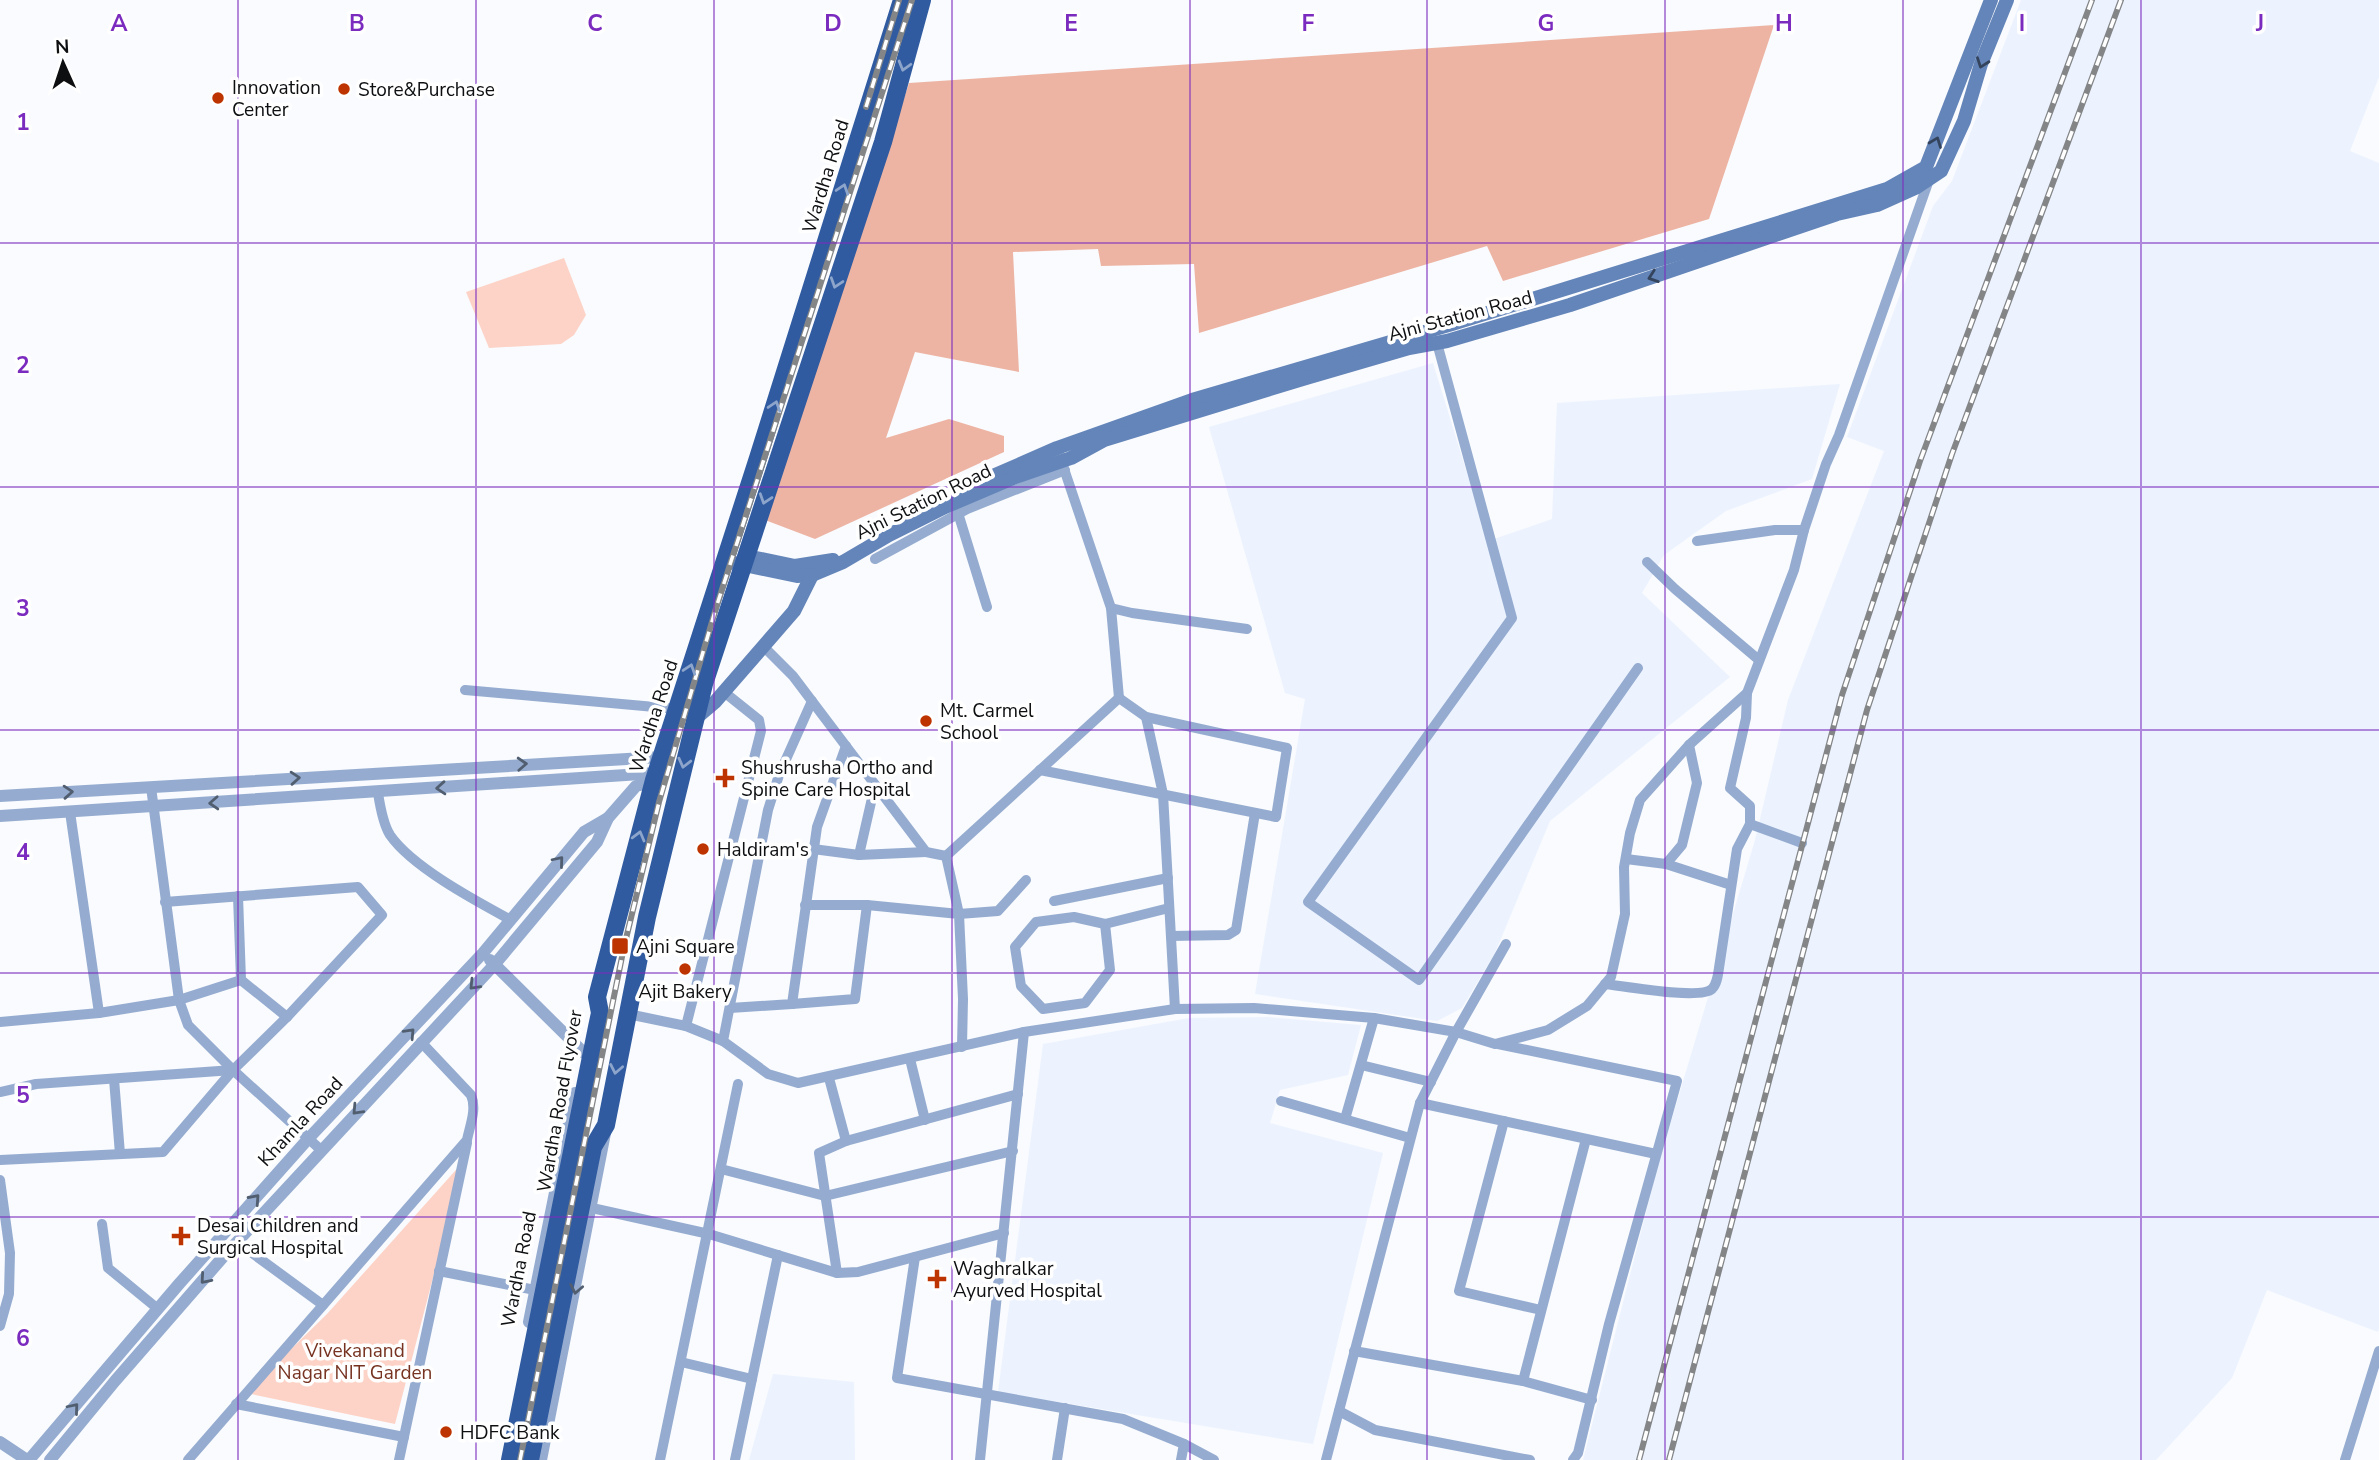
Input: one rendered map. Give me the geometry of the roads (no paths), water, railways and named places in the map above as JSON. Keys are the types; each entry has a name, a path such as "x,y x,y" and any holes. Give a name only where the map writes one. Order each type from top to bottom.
{"highway":[{"name":"Wardha Road","path":"597,997 657,771 902,0"},
{"name":"Wardha Road","path":"606,1125 647,917 704,684 883,142 922,0"},
{"name":"Wardha Road Flyover","path":"510,1460 600,1013 597,997"},
{"path":"530,1460 593,1147 606,1125"}],"main road":[{"path":"1927,174 1926,167 1991,0"},
{"name":"Ajni Station Road","path":"1431,340 1539,297 1877,205 1917,187 1927,174 1941,171 1964,121 1981,64 2007,0"},
{"name":"Ajni Station Road","path":"822,569 952,495 1061,460 1104,440 1431,340 1544,313 1692,256"},
{"path":"1539,297 1544,313"},
{"path":"726,556 822,569"},
{"path":"745,560 797,576 822,569"},
{"path":"694,720 724,692 794,611 822,569"}],"street":[{"path":"1605,984 1691,994 1710,991 1715,986 1737,849 1750,824 1750,806 1730,788 1746,718 1747,693 1794,570 1804,530 1927,174"},
{"path":"1431,340 1512,618 1308,902 1419,980 1638,668"},
{"path":"875,559 1061,460 1111,608 1119,698 1146,717 1287,748 1276,817 1040,771"},
{"path":"958,513 987,607"},
{"path":"1697,541 1775,530 1804,530"},
{"path":"1647,562 1759,660"},
{"path":"1111,608 1247,629"},
{"path":"762,646 793,676 926,852"},
{"path":"465,690 677,709"},
{"path":"686,1026 761,731 758,720 724,692"},
{"path":"1495,1044 1548,1030 1587,1006 1611,976 1625,914 1626,859 1630,833 1640,800 1689,745 1747,693"},
{"path":"946,856 1119,698"},
{"path":"723,1041 768,810 783,766 812,701"},
{"path":"1146,717 1163,794 1175,1009"},
{"path":"1666,864 1682,845 1697,783 1689,745"},
{"path":"792,1004 817,827 846,746"},
{"path":"620,759 621,775"},
{"path":"0,796 620,759 657,771"},
{"path":"0,816 378,793 657,771"},
{"name":"Khamla Road","path":"50,1460 237,1242 495,964 597,842 608,818 636,786 657,771"},
{"path":"859,855 875,785"},
{"path":"151,787 179,1000 188,1025 321,1150"},
{"path":"378,793 388,832 402,850 448,883 510,920"},
{"path":"70,812 99,1013"},
{"path":"1171,936 1228,935 1236,930 1255,813"},
{"name":"Khamla Road","path":"28,1460 308,1139 484,953 584,832 608,818"},
{"path":"1750,824 1802,844"},
{"path":"813,849 859,855 926,852 946,856"},
{"path":"946,856 959,914 963,999 961,1047"},
{"path":"1626,859 1666,864 1731,885"},
{"path":"1054,901 1168,878"},
{"path":"805,905 867,905 959,914 998,911 1026,880"},
{"path":"0,1160 163,1152 233,1070 287,1017 382,915 358,887 165,902"},
{"path":"238,896 241,979 287,1017"},
{"path":"730,1008 855,999 867,905"},
{"path":"1105,924 1110,970 1085,1003 1043,1009 1021,986 1015,947 1036,922 1074,918 1105,924 1169,908"},
{"path":"1326,1460 1420,1103 1456,1032 1506,944"},
{"path":"484,953 584,1053"},
{"path":"0,1022 99,1013 179,1000 241,979"},
{"name":"Wardha Road","path":"503,1460 535,1290 597,997"},
{"path":"1058,1007 1062,1026"},
{"path":"628,1014 686,1026 723,1041 768,1074 798,1083 1024,1032 1175,1009 1254,1008 1374,1018 1456,1032 1495,1044 1579,1063 1677,1081 1609,1324 1578,1453 1573,1460"},
{"path":"1345,1119 1374,1018"},
{"path":"979,1460 1024,1032"},
{"path":"399,1460 474,1102 471,1095 421,1042"},
{"path":"910,1059 925,1120"},
{"path":"1360,1065 1431,1082"},
{"path":"0,1092 36,1084 233,1070"},
{"path":"829,1078 846,1141"},
{"path":"114,1079 120,1154"},
{"path":"660,1460 738,1084"},
{"path":"837,1273 819,1153 846,1141 1018,1094"},
{"path":"1281,1101 1410,1138"},
{"path":"1420,1103 1656,1154"},
{"path":"1504,1121 1459,1291 1541,1310"},
{"name":"Wardha Road","path":"541,1460 606,1125"},
{"path":"1522,1381 1586,1139"},
{"path":"190,1460 467,1140"},
{"path":"721,1169 825,1196 1013,1151"},
{"path":"0,1180 9,1294 0,1326"},
{"path":"592,1208 709,1234 837,1273 858,1272 1004,1233"},
{"path":"102,1224 108,1268 158,1309"},
{"path":"237,1242 323,1305"},
{"path":"735,1460 778,1255"},
{"path":"915,1257 897,1378 1123,1419 1184,1444 1214,1460"},
{"path":"439,1271 535,1290"},
{"path":"1354,1351 1522,1381 1592,1400"},
{"path":"2345,1460 2379,1351"},
{"path":"681,1362 752,1379"},
{"path":"236,1404 404,1437"},
{"path":"1058,1460 1065,1408"},
{"path":"1339,1411 1375,1430 1530,1460"},
{"path":"0,1442 28,1460"},
{"path":"1181,1460 1184,1444"}],"railway":[{"path":"866,107 899,0"},
{"path":"520,1460 624,947 659,802 716,608 912,0"},
{"path":"1639,1460 1842,695 1920,461 2092,0"},
{"path":"1669,1460 1867,710 1952,454 2121,0"}],"place":[{"name":"Store&Purchase","path":"344,89"},
{"name":"Innovation Center","path":"218,98"},
{"name":"Mt. Carmel School","path":"926,721"},
{"name":"Shushrusha Ortho and Spine Care Hospital","path":"725,778"},
{"name":"Haldiram's","path":"703,849"},
{"name":"Ajni Square","path":"620,946"},
{"name":"Ajit Bakery","path":"685,969"},
{"name":"Desai Children and Surgical Hospital","path":"181,1236"},
{"name":"Waghralkar Ayurved Hospital","path":"937,1279"},
{"name":"HDFC Bank","path":"446,1432"}],"park label":[{"name":"Vivekanand Nagar NIT Garden","path":"355,1361"}]}
